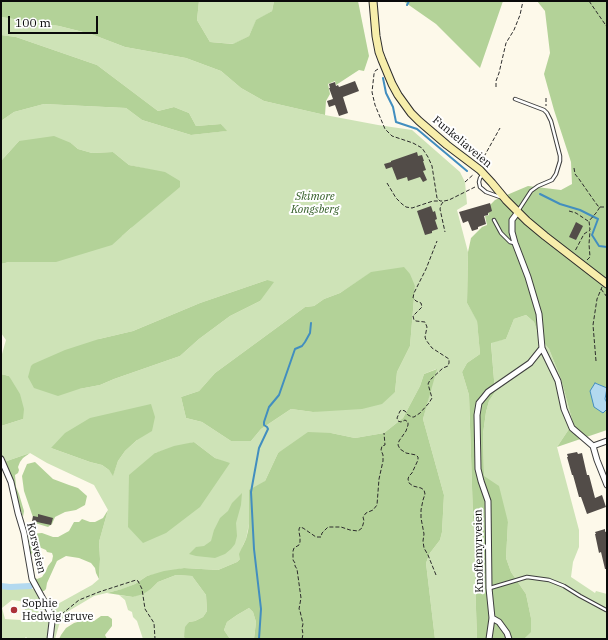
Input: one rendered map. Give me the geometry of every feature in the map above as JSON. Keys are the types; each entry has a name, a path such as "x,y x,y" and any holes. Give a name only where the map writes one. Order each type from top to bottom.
{"street":[{"name":"Funkeliaveien","path":"372,1 379,52 398,95 411,113 447,145 484,174 506,200 545,236 606,283"},
{"path":"518,212 512,223 512,232 539,314 542,348 558,381 564,409 572,428 593,446 607,485"},
{"name":"Knoffemyrveien","path":"489,639 492,618 489,588 488,501 478,469 477,415 479,403 488,392 530,363 542,348"},
{"path":"593,446 607,441"},
{"name":"Korsveien","path":"1,459 11,482 24,533 32,579 49,610 52,622 50,639"},
{"path":"492,618 499,622 507,633 509,639"}],"lane":[{"path":"515,99 544,110 547,113 551,121 560,156 556,174 552,180 531,191 518,212"},
{"path":"484,174 480,178 480,187 486,192 506,200"},
{"path":"494,220 501,233 510,242 515,243"},
{"path":"489,588 527,577 550,580 564,586 606,610"}],"path":[{"path":"496,87 496,80 506,43 514,30 520,15 523,1"},
{"path":"590,1 607,27"},
{"path":"384,66 375,71 372,92 380,118 385,129 392,136 413,143 422,148 432,166 437,198 440,201"},
{"path":"546,98 547,113"},
{"path":"465,182 474,174 500,128"},
{"path":"574,168 575,174 598,206 607,207"},
{"path":"387,183 396,198 406,207 412,208 433,201 449,200 473,188 480,187"},
{"path":"444,201 440,208 445,232"},
{"path":"589,221 600,207"},
{"path":"569,211 576,213 589,221"},
{"path":"582,264 590,257 589,221"},
{"path":"571,256 576,250 584,234 590,230"},
{"path":"436,575 424,548 423,542 424,534 421,510 422,500 425,494 424,490 413,486 408,479 418,460 418,457 416,455 406,453 400,449 398,445 406,431 408,422 405,420 401,422 398,421 397,418 402,410 412,417 420,413 432,398 428,384 430,380 450,363 449,359 432,348 426,340 425,337 427,327 424,322 414,320 413,316 422,306 413,298 414,293 426,269 437,241"},
{"path":"596,361 593,325 597,299 601,289 606,283"},
{"path":"601,289 607,297"},
{"path":"302,639 303,624 299,609 301,598 297,568 293,560 294,548 299,545 300,542 298,532 299,529 303,528 316,537 321,537 322,533 328,527 341,526 350,530 358,531 362,528 364,521 363,517 377,505 379,479 383,461 383,454 381,450 382,446 385,445 384,433"},
{"path":"52,622 79,600 136,580 142,589 145,609 154,623 155,639"}],"green space":[{"path":"1,1 199,1 197,20 210,42 233,44 249,36 256,20 272,11 274,1 358,1 369,56 364,71 359,70 336,85 335,81 328,84 330,94 326,101 325,115 264,101 241,88 221,71 186,58 125,47 91,34 59,26 1,17"},
{"path":"199,1 274,1 272,11 256,21 249,36 234,44 210,42 197,20"},
{"path":"403,1 503,1 480,68 436,24"},
{"path":"537,1 607,1 607,388 595,383 603,413 607,409 607,430 557,447 573,423 561,379 549,349 539,337 534,322 526,315 514,319 506,339 491,343 495,392 489,401 483,434 484,476 499,486 508,522 506,558 511,572 526,594 531,618 531,632 524,639 477,639 469,395 462,372 467,363 480,354 477,321 467,303 468,252 471,238 482,227 487,225 485,216 489,215 487,210 488,207 495,200 528,186 561,190 572,184 571,162 544,74 550,53 545,11"},
{"name":"Skimore Kongsberg","path":"1,17 59,26 91,34 125,47 186,58 221,71 241,88 264,101 325,115 412,130 460,172 465,182 467,204 457,210 468,252 467,303 477,320 480,354 467,363 462,372 469,395 477,639 435,639 426,563 430,553 440,540 442,532 444,495 423,419 436,369 424,374 420,386 403,418 384,433 355,438 331,433 278,453 265,481 249,524 240,559 237,562 218,570 184,568 147,576 135,584 123,589 94,596 67,612 59,625 55,639 28,639 26,637 24,639 1,639 1,588 31,588 35,590 46,616 54,606 92,585 99,579 99,542 108,510 94,485 47,463 30,453 1,463 1,426 23,419 9,376 1,374 1,355 6,340 1,333 1,264 122,236 131,228 165,173 129,165 113,152 92,153 78,149 71,143 19,141 1,161 1,121 14,112 44,104 126,108 142,120 191,135 226,131 221,124 196,126 189,113 174,107 158,111 97,65 16,37 1,35","holes":["372,272 415,286 410,346 397,372 395,392 313,412 291,409 261,429 251,441 231,441 202,422 186,418 181,397 199,391 215,373 305,307 314,306 324,299 340,293","267,280 260,301 230,316 199,339 180,356 100,385 79,389 99,339 133,331 200,303","137,440 125,451 118,461 113,475 102,465 51,448","194,442 215,458 230,464 155,453","12,600 23,603 25,610 24,618 21,620 5,619 2,608"]},
{"path":"1,35 16,37 97,65 158,111 174,107 189,113 196,126 221,124 227,131 191,135 142,120 126,108 44,104 14,112 1,121"},
{"path":"54,136 71,143 78,149 92,153 113,152 129,165 165,172 180,181 180,187 112,245 56,262 9,262 1,264 1,161 19,141"},
{"path":"404,267 410,274 415,286 410,346 397,372 395,392 382,404 362,409 313,412 291,409 261,429 251,441 231,441 202,422 186,418 181,397 199,391 215,373 305,307 314,306 324,299 340,293 371,272"},
{"path":"267,280 274,282 260,301 230,316 199,339 180,356 100,385 79,389 58,396 34,388 28,377 33,364 65,350 99,339 133,331 200,303"},
{"path":"526,315 534,322 539,337 549,349 561,379 573,423 557,447 579,530 579,547 573,562 571,577 595,593 596,591 607,594 607,639 524,639 531,631 531,618 526,594 511,572 506,558 508,522 484,477 483,434 489,401 495,392 491,342 506,339 514,319"},
{"path":"437,369 423,419 444,495 442,532 440,540 430,553 426,563 435,639 254,639 256,622 253,612 249,608 227,622 224,630 230,639 185,639 185,627 189,622 203,617 207,611 206,595 192,576 176,575 158,582 143,594 133,597 107,593 135,584 147,576 164,571 184,568 218,570 237,562 240,559 239,554 248,531 249,490 265,481 278,453 308,432 331,433 355,438 384,433 403,418 420,386 424,374"},
{"path":"1,374 9,376 20,394 24,409 23,419 1,426"},
{"path":"151,404 155,417 152,431 137,440 125,451 118,461 113,476 109,470 102,465 51,448 65,433 90,418"},
{"path":"194,442 215,458 230,463 200,507 166,533 143,543 128,527 129,475 155,453 174,446"},
{"path":"30,453 20,462 18,473 15,475 16,487 24,511 23,517 4,462"},
{"path":"35,462 53,479 78,488 87,496 85,505 76,510 65,512 55,517 52,524 48,527 35,523 24,491 22,476 27,464"},
{"path":"242,493 241,505 236,523 237,536 235,544 231,549 225,554 215,558 189,554 196,547 204,546 211,541 214,530 220,518 228,511 232,503"},
{"path":"108,510 99,542 99,579 95,568 91,563 79,558 66,556 57,561 47,583 46,589 41,591 35,578 37,579 42,577 52,561 53,556 52,553 39,547 35,549 30,556 26,531 28,534 42,533 53,537 58,537 69,531 74,522 79,522 82,519 95,522 103,518"},
{"path":"176,575 192,576 206,595 207,611 203,617 189,622 184,637 185,639 143,639 137,621 133,617 132,612 128,610 125,600 119,595 133,597 151,589 158,582"},
{"path":"249,608 253,612 256,622 254,639 230,639 224,630 227,622"},
{"path":"101,616 108,616 112,619 112,626 105,635 107,639 59,639 66,628 74,623 81,621 94,621"}],"water":[{"path":"595,383 607,388 605,399 607,409 603,413 594,407 590,391"}],"building":[{"path":"355,81 359,91 343,97 348,113 339,116 335,105 329,107 327,101 333,99 329,84 335,82 336,86 338,85 339,87"},
{"path":"417,152 418,156 422,155 426,170 423,171 427,180 423,182 420,177 408,181 407,177 397,180 392,167 386,169 384,164"},
{"path":"490,203 492,211 488,213 488,215 484,216 486,224 472,231 468,221 463,223 459,212"},
{"path":"431,206 433,212 435,211 437,219 435,220 438,229 425,235 417,211"},
{"path":"576,222 583,226 576,240 569,237"},
{"path":"577,452 578,454 582,453 587,475 589,475 595,498 602,495 606,507 587,514 581,497 579,497 567,457 567,454"},
{"path":"38,514 53,518 51,525 32,521 33,516 38,517"},
{"path":"605,529 605,532 607,531 607,569 605,569 601,552 599,553 595,534 595,532"}],"waterway":[{"path":"407,5 409,1"},
{"path":"383,78 386,93 393,107 396,122 417,129 467,171"},
{"path":"540,194 560,204 580,210 598,219 592,235 599,246 607,247"},
{"path":"259,639 261,609 254,549 251,492 259,448 268,429 264,425 264,422 269,407 279,395 295,349 302,346 305,342 310,333 311,323"},
{"path":"1,586 30,586"}],"place":[{"name":"Sophie Hedwig gruve","path":"14,610"}]}
